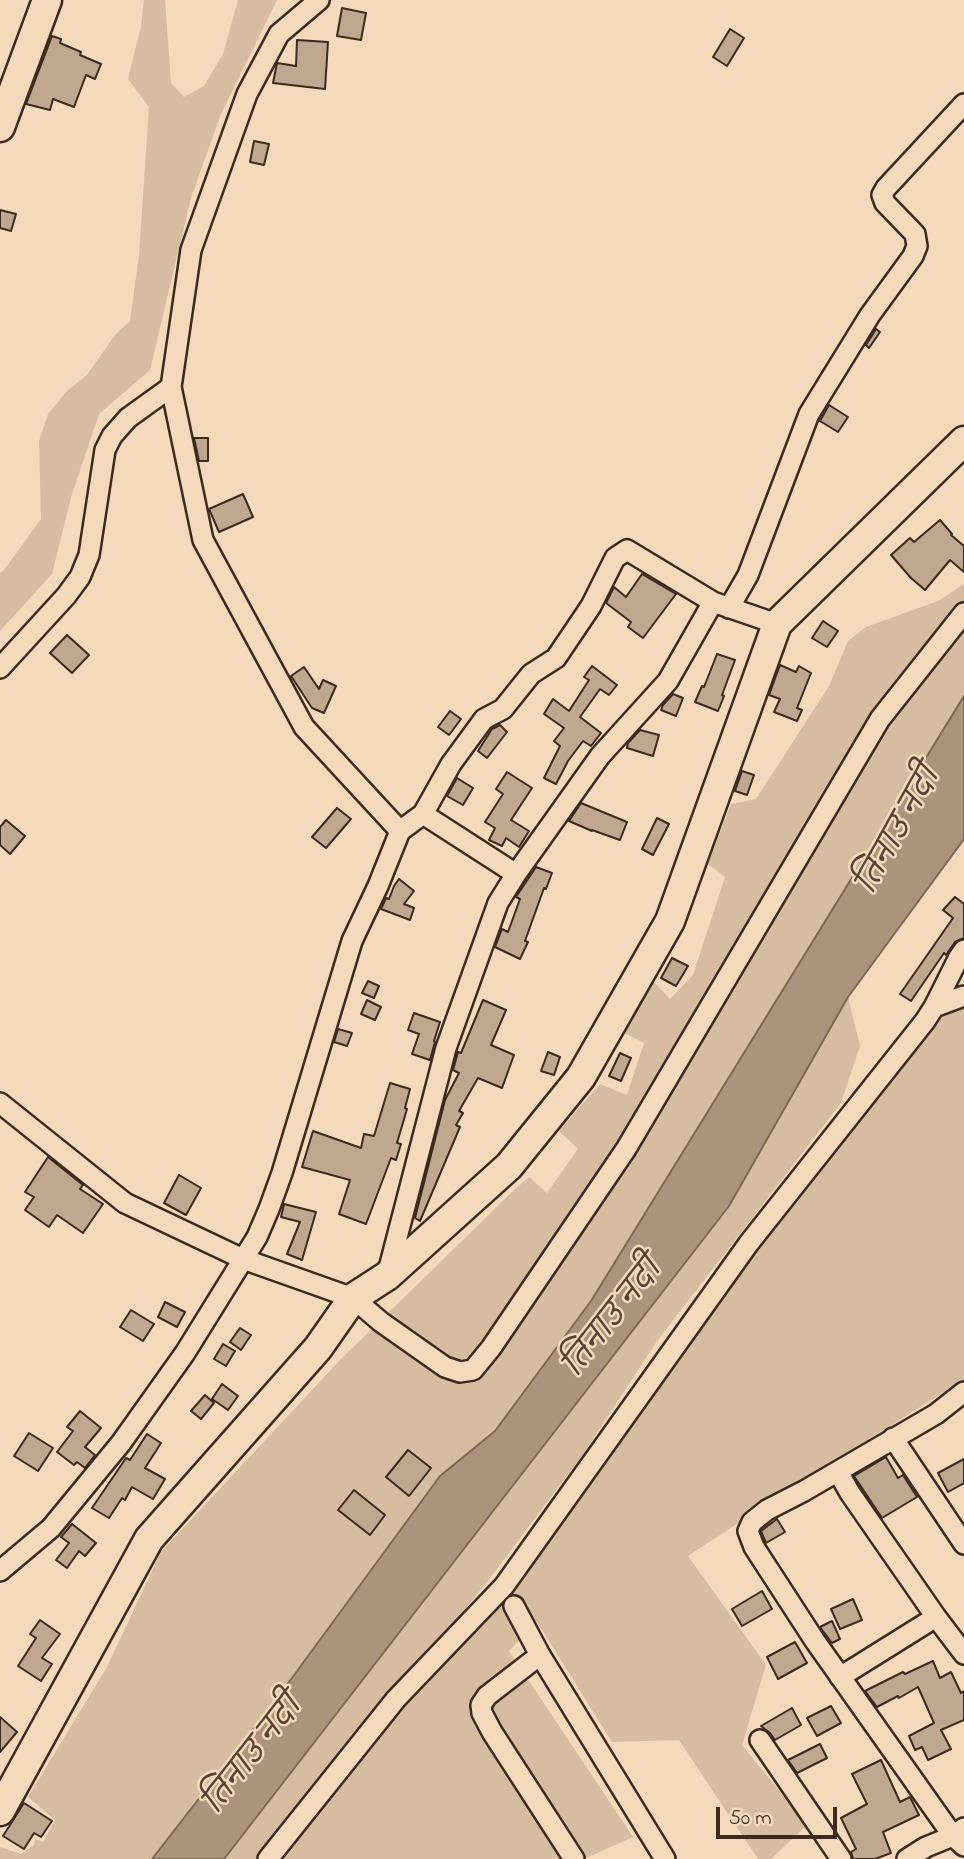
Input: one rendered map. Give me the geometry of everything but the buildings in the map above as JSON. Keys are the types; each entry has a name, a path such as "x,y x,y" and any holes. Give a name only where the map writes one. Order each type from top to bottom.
{"street":[{"path":"0,127 47,0"},
{"path":"319,0 279,34 247,94 191,250 171,387 203,540 304,727 400,831"},
{"path":"387,1276 446,1048 498,903 600,756 668,681 721,605 748,575 809,414 870,315 913,256 917,246 915,234 885,203 882,195 964,104"},
{"path":"0,668 80,578 89,555 105,450 112,436 128,418 171,387"},
{"path":"0,1811 149,1539 318,1348 353,1298 387,1276 509,1166 581,1077 670,921 777,624 964,441"},
{"path":"0,1571 51,1528 121,1443 186,1353 257,1237 282,1173 352,941 400,831 423,814 451,764 484,719 503,709 531,674 556,658 591,606 615,558 627,550 721,605 777,624"},
{"path":"0,1103 125,1203 243,1259 353,1298 381,1322 445,1367 460,1372 473,1370 491,1349 626,1149 880,719 964,613"},
{"path":"423,814 516,874"},
{"path":"268,1859 396,1699 504,1586 750,1243 934,1007 964,950"},
{"path":"934,1007 964,996"},
{"path":"906,1859 926,1847 960,1836 840,1677 754,1547 748,1531 752,1522 767,1510 936,1414 964,1392"},
{"path":"893,1438 964,1544"},
{"path":"838,1472 964,1654"},
{"path":"514,1606 540,1655 665,1859"},
{"path":"840,1677 936,1617"},
{"path":"540,1655 487,1696 481,1705 482,1713 574,1859"},
{"path":"760,1740 841,1859"}],"shaded area":[{"path":"144,0 165,0 171,83 184,97 204,86 223,54 238,0 277,0 221,114 191,198 150,370 99,414 72,494 52,574 0,631 0,573 41,519 39,441 48,414 67,391 87,375 115,335 130,321 139,255 149,107 128,79 141,27"},
{"path":"964,584 964,696 591,1301 495,1431 440,1476 278,1697 152,1859 0,1859 0,1847 21,1854 34,1845 35,1839 43,1842 55,1820 28,1797 107,1667 161,1552 340,1360 513,1191 529,1177 547,1193 578,1149 559,1131 600,1084 627,1095 644,1043 620,1031 649,977 670,999 693,975 725,877 708,864 731,804 756,799 829,686 848,641 866,627 938,601"},
{"path":"964,993 964,1380 825,1466 688,1556 766,1665 742,1745 807,1825 771,1859 758,1859 679,1740 612,1742 537,1622 509,1651 633,1837 584,1859 280,1859 520,1562 832,1123"},
{"path":"848,997 860,1046 841,1103 657,1341 582,1456 487,1582 412,1675 306,1793 259,1859 224,1859 729,1206"}],"water":[{"name":"तिनाउ नदी","path":"964,696 964,839 848,997 729,1206 224,1859 152,1859 278,1697 440,1476 495,1431 591,1301"}]}
